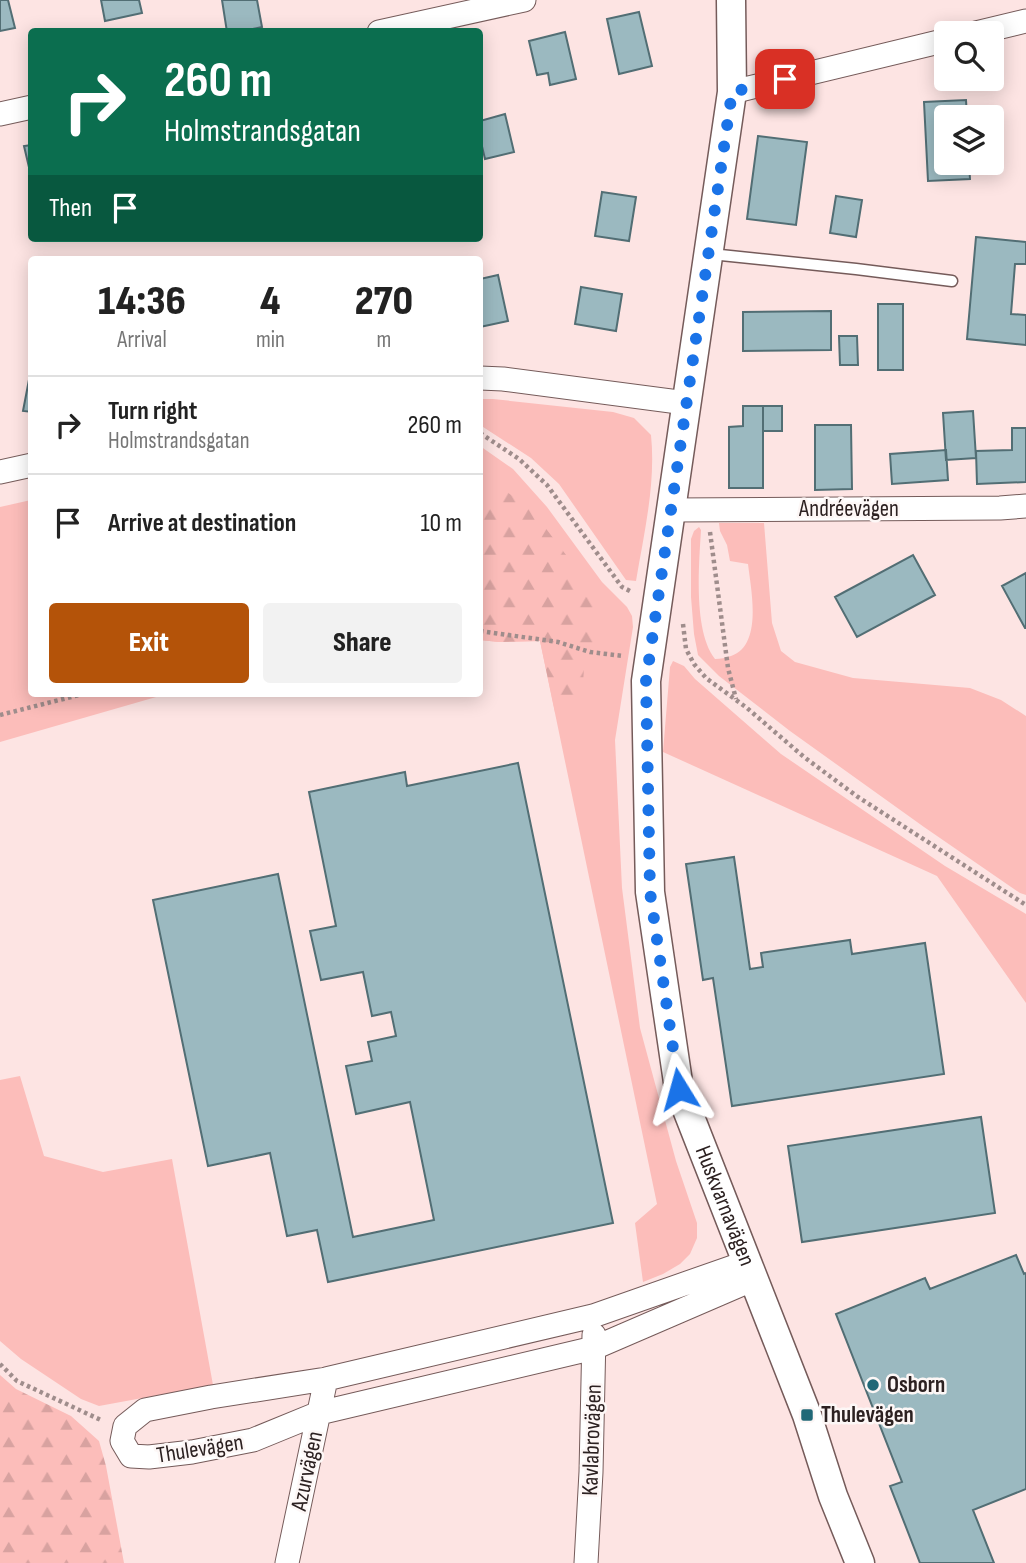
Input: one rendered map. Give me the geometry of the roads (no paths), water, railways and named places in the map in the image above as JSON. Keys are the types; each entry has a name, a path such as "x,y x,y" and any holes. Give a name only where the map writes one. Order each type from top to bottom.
{"street":[{"path":"397,28 524,0"},
{"name":"Huskvarnavägen","path":"731,0 732,92 646,681 650,892 679,1089 807,1415 833,1496 860,1563"},
{"path":"1004,26 1026,21"},
{"path":"732,92 934,43"},
{"path":"0,114 28,108"},
{"path":"483,379 503,379 687,403"},
{"path":"0,472 28,466"},
{"name":"Andréevägen","path":"672,510 1026,506"},
{"name":"Thulevägen","path":"751,1271 594,1348 319,1413 253,1440 149,1457 131,1456 122,1441 125,1426 145,1410 326,1379 593,1316 751,1271"},
{"name":"Kavlabrovägen","path":"586,1563 592,1472 593,1316"},
{"name":"Azurvägen","path":"287,1563 326,1379"}],"lane":[{"path":"708,254 952,281"}],"place":[{"name":"Osborn","path":"873,1385"},
{"name":"Thulevägen","path":"807,1415"}]}
